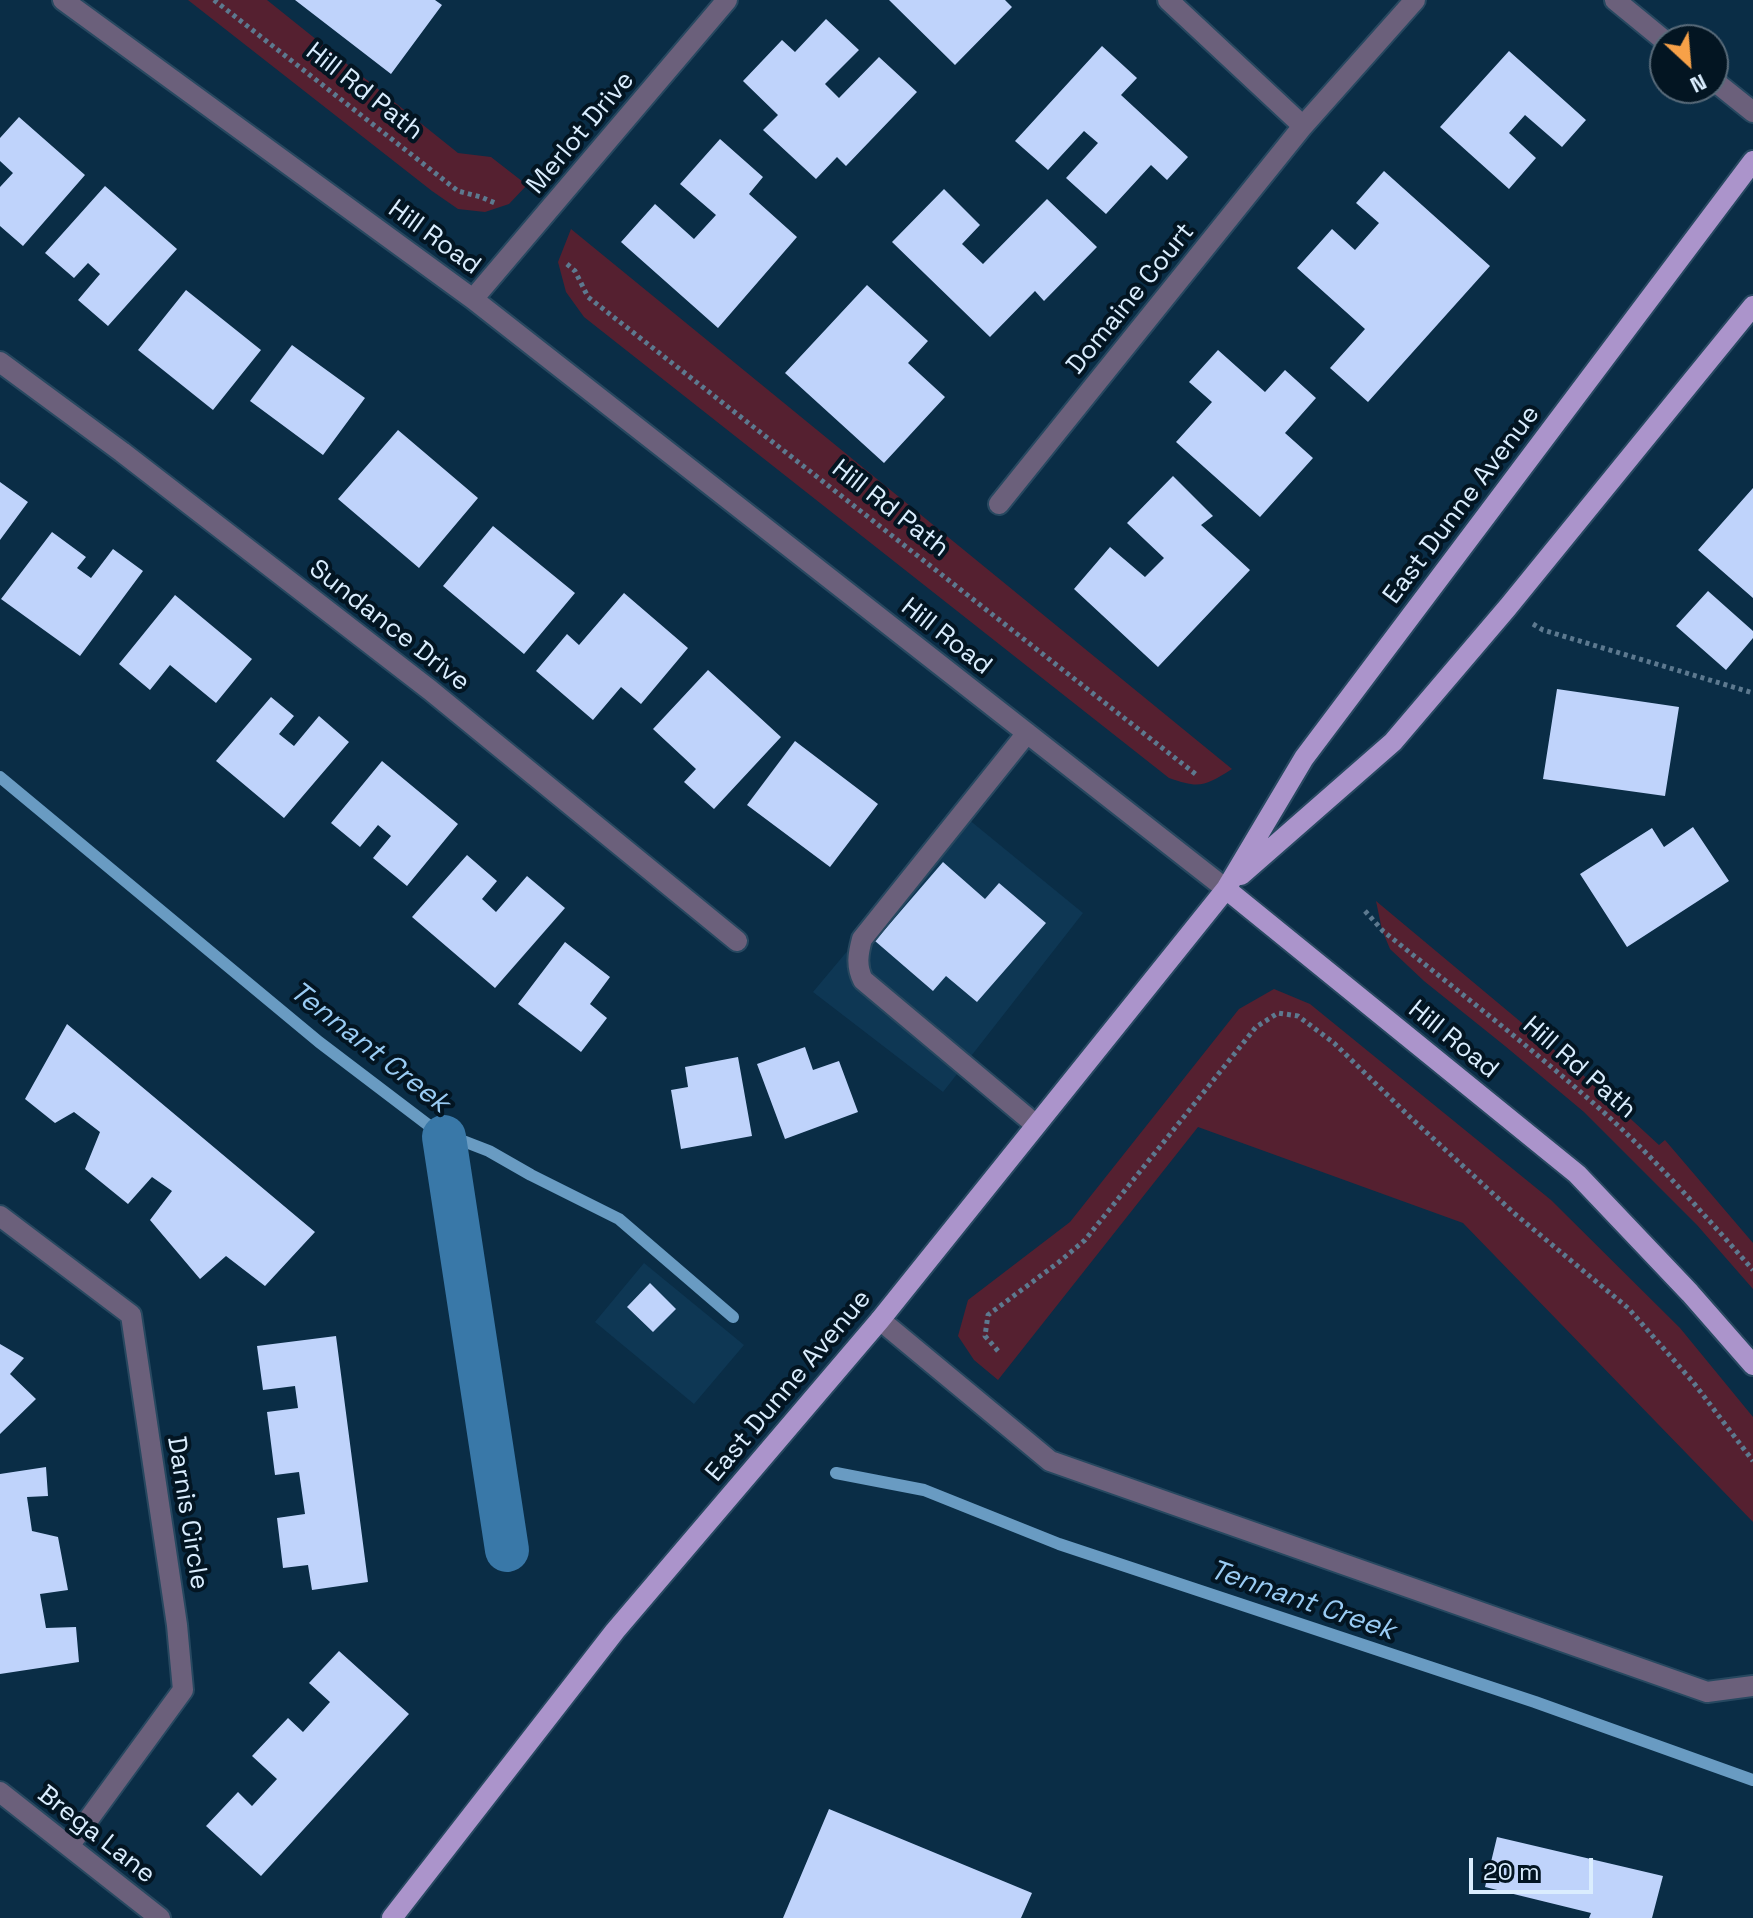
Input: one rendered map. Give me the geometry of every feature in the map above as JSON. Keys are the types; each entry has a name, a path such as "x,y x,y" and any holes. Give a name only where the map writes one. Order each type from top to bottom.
{"main road":[{"name":"East Dunne Avenue","path":"392,1918 615,1631 880,1320 1226,889 1304,758 1753,161"},
{"name":"East Dunne Avenue","path":"1226,889 1393,742 1508,607 1753,306"},
{"name":"Hill Road","path":"1226,889 1577,1174 1690,1293 1753,1365"}],"street":[{"name":"Hill Road","path":"63,0 473,299 1226,889"},
{"name":"Merlot Drive","path":"473,299 727,0"},
{"path":"1168,0 1303,126"},
{"name":"Domaine Court","path":"999,504 1303,126 1415,0"},
{"path":"1615,0 1649,28"},
{"path":"1729,93 1753,112"},
{"name":"Sundance Drive","path":"0,362 122,452 430,690 737,941"},
{"path":"1027,733 862,939 858,970 863,980 1036,1125"},
{"name":"Darnis Circle","path":"0,1216 131,1315 177,1625 183,1690 69,1846"},
{"path":"880,1320 1050,1461 1707,1692 1753,1686"},
{"name":"Brega Lane","path":"0,1792 160,1918"}],"path":[{"name":"Hill Rd Path","path":"214,0 458,191 495,203"},
{"name":"Hill Rd Path","path":"567,264 575,271 588,297 1198,776"},
{"path":"1508,607 1543,630 1753,693"},
{"name":"Hill Rd Path","path":"1365,911 1383,931 1611,1120 1698,1207 1753,1270"},
{"path":"998,1351 985,1336 988,1315 1085,1240 1256,1027 1278,1013 1298,1016 1334,1043 1515,1214 1628,1308 1693,1382 1753,1461"}],"shaded area":[{"path":"188,0 267,0 458,153 491,157 527,185 509,204 485,212 458,209"},
{"path":"571,229 1232,769 1202,784 1188,784 1169,778 584,317 566,292 558,262"},
{"path":"962,814 1083,913 943,1092 813,992"},
{"path":"1376,901 1570,1063 1659,1145 1665,1140 1753,1243 1753,1289 1697,1225 1584,1112 1424,981 1390,949"},
{"path":"1274,989 1310,1004 1551,1200 1680,1328 1753,1417 1753,1522 1463,1223 1198,1127 998,1380 974,1360 958,1336 968,1300 1070,1222 1239,1009"},
{"path":"644,1263 744,1345 694,1404 595,1322"}],"building":[{"path":"295,0 435,0 442,5 391,74"},
{"path":"889,0 1005,0 1012,7 955,65"},
{"path":"826,19 859,50 825,84 839,98 879,57 917,92 846,166 837,157 816,179 763,130 778,115 743,81 782,40 795,52"},
{"path":"1102,46 1137,78 1121,95 1188,157 1167,180 1151,165 1106,214 1066,178 1098,143 1084,131 1048,170 1015,141"},
{"path":"1509,51 1586,120 1562,147 1525,115 1509,133 1536,158 1509,189 1440,127"},
{"path":"19,117 85,175 23,246 0,226 0,187 13,173 0,161 0,138"},
{"path":"720,139 763,177 749,194 797,237 718,328 621,242 655,204 694,239 716,215 680,184"},
{"path":"1384,171 1490,266 1368,402 1330,368 1365,329 1297,268 1332,229 1355,250 1379,223 1356,203"},
{"path":"105,186 177,249 108,326 78,300 100,274 88,263 74,278 45,253"},
{"path":"944,189 980,225 962,244 983,264 1047,199 1097,247 1044,301 1035,291 990,337 892,242"},
{"path":"867,285 928,341 908,363 945,397 884,463 785,373"},
{"path":"186,290 261,350 213,410 138,350"},
{"path":"292,345 365,398 323,455 250,401"},
{"path":"1218,350 1265,392 1285,370 1316,398 1285,433 1313,458 1260,517 1176,442 1212,402 1189,382"},
{"path":"398,430 478,498 419,568 338,499"},
{"path":"1173,476 1213,516 1201,525 1250,570 1158,667 1074,589 1110,547 1145,577 1164,558 1127,523"},
{"path":"0,482 28,502 0,540"},
{"path":"1753,488 1753,598 1698,550"},
{"path":"493,526 575,593 524,654 443,586"},
{"path":"52,532 86,557 77,568 91,578 113,549 143,571 80,656 1,599"},
{"path":"1708,591 1753,631 1753,638 1726,670 1676,626"},
{"path":"624,593 688,648 641,704 621,687 593,720 536,671 567,634 579,645"},
{"path":"175,595 252,659 216,703 170,665 150,690 119,664"},
{"path":"708,670 781,737 714,809 684,782 696,769 653,729"},
{"path":"1557,689 1679,707 1665,796 1543,779"},
{"path":"271,697 294,716 279,734 294,746 319,716 349,742 284,818 216,761"},
{"path":"795,741 878,804 830,867 747,805"},
{"path":"382,761 458,824 407,886 373,858 391,836 378,825 360,847 331,823"},
{"path":"1693,827 1729,881 1627,947 1580,874 1652,828 1664,847"},
{"path":"467,855 497,881 482,899 496,912 527,876 565,908 495,988 412,917"},
{"path":"943,862 985,899 999,883 1046,923 977,1002 946,976 933,991 875,941"},
{"path":"565,942 610,977 590,1004 607,1018 581,1052 518,1004"},
{"path":"67,1024 315,1232 265,1286 226,1256 200,1279 150,1220 172,1191 152,1177 128,1204 85,1169 100,1132 74,1112 55,1123 25,1099"},
{"path":"805,1047 813,1070 839,1061 858,1112 785,1139 757,1064"},
{"path":"738,1057 752,1136 681,1149 671,1090 688,1087 685,1067"},
{"path":"650,1283 676,1309 653,1332 627,1307"},
{"path":"336,1336 368,1582 312,1590 308,1565 283,1568 277,1518 305,1514 299,1472 275,1475 267,1412 298,1408 295,1386 263,1390 257,1346"},
{"path":"0,1344 24,1358 10,1374 36,1399 0,1434"},
{"path":"46,1467 48,1496 27,1497 32,1531 58,1537 68,1590 40,1594 46,1628 76,1627 79,1662 0,1674 0,1474"},
{"path":"339,1651 409,1714 261,1876 206,1826 238,1792 252,1806 277,1779 252,1756 288,1718 303,1732 330,1702 309,1683"},
{"path":"829,1809 1032,1893 1021,1918 783,1918"},
{"path":"1497,1837 1663,1876 1652,1918 1589,1918 1591,1913 1485,1887"}],"waterway":[{"name":"Tennant Creek","path":"0,777 319,1042 444,1137 489,1151 619,1219 733,1317"},
{"path":"444,1137 507,1550"},
{"name":"Tennant Creek","path":"836,1473 924,1490 1059,1544 1535,1702 1753,1780"}]}
